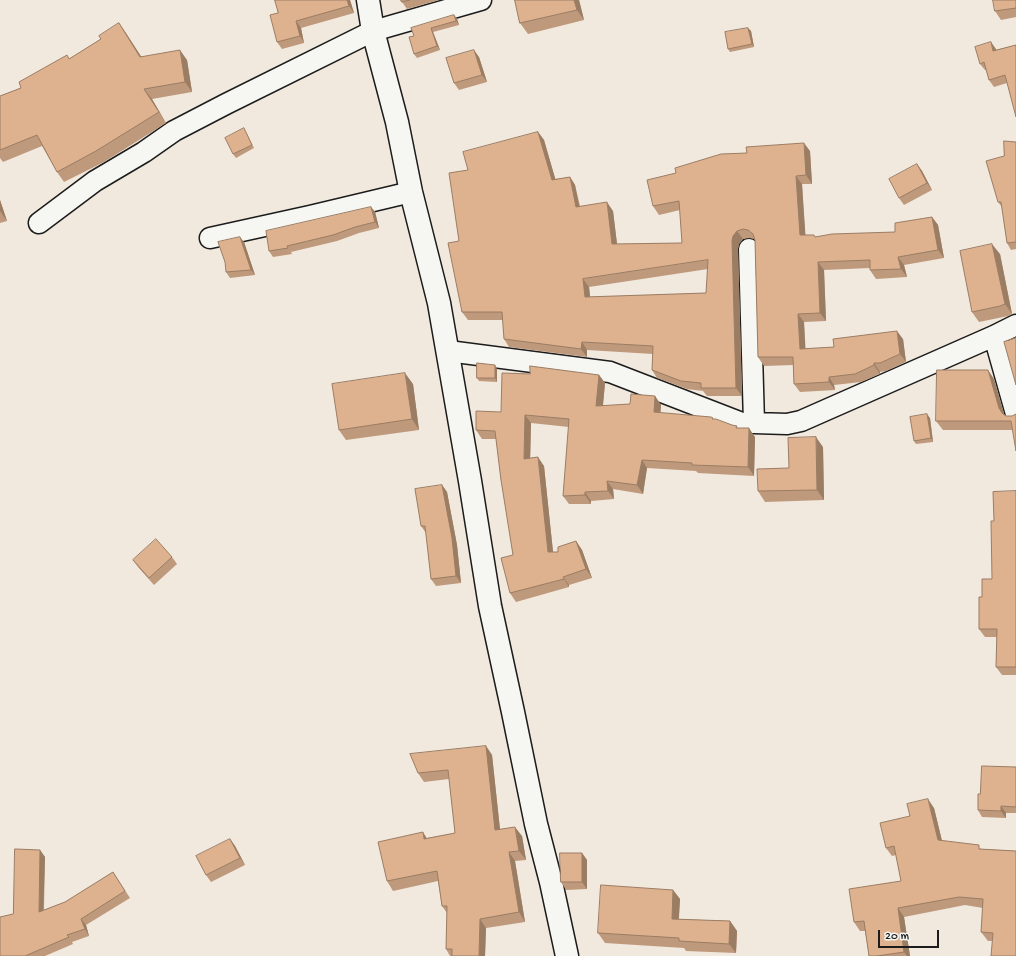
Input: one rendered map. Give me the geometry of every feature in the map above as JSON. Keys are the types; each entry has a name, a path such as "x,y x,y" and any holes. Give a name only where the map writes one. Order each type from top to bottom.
{"street":[{"path":"368,0 373,31 397,122 410,192 439,303 490,606 514,712 536,824 551,882 567,956"},
{"path":"39,223 95,182 144,152 174,131 226,104 373,31 481,0"},
{"path":"210,238 410,192"},
{"path":"749,249 754,423"},
{"path":"448,351 610,372 742,423 787,424 801,421 1016,325"},
{"path":"994,336 1016,414"}],"building":[{"path":"275,0 347,0 349,6 296,21 300,36 277,42 270,15 278,13"},
{"path":"515,0 574,0 577,10 520,23"},
{"path":"993,0 1016,0 1016,8 995,11"},
{"path":"454,15 456,21 431,28 437,46 414,54 409,37 414,36 411,28"},
{"path":"119,23 140,57 180,50 185,82 144,89 159,112 96,151 57,172 37,135 0,150 0,96 21,88 19,82 67,55 69,59 101,39 99,36"},
{"path":"748,28 752,44 728,49 725,32"},
{"path":"991,42 993,51 1016,45 1016,117 1005,75 989,80 984,62 980,64 975,47"},
{"path":"474,50 482,75 454,83 446,58"},
{"path":"244,128 252,145 233,154 225,138"},
{"path":"538,132 552,180 570,177 576,207 607,202 612,244 682,243 679,201 653,206 647,180 676,173 675,168 721,154 747,153 746,147 804,143 806,175 796,176 800,235 814,235 815,237 832,234 895,232 895,223 932,217 938,250 898,257 901,269 870,270 870,260 818,262 820,313 798,314 800,349 834,347 833,339 897,331 900,354 880,363 874,363 874,365 855,374 829,377 829,382 794,384 793,357 758,357 755,240 753,234 748,230 743,229 737,231 733,236 732,241 736,388 701,388 701,383 681,381 652,370 653,346 582,342 581,349 504,339 502,312 462,312 448,243 459,241 449,173 468,170 463,152","holes":["708,260 706,293 585,297 583,279"]},
{"path":"1004,141 1016,142 1016,242 1007,243 1001,202 998,202 986,161 1004,156"},
{"path":"917,164 927,183 899,198 889,179"},
{"path":"371,207 375,222 333,235 287,246 288,248 269,251 266,231"},
{"path":"240,237 251,270 226,272 225,262 218,242"},
{"path":"992,244 1005,304 972,312 960,251"},
{"path":"1016,338 1016,385 1004,342"},
{"path":"477,363 495,365 495,378 477,378"},
{"path":"530,366 599,375 596,406 630,404 631,394 655,396 654,412 711,417 713,418 712,419 737,426 736,428 749,428 748,467 692,465 692,463 642,460 637,485 607,481 608,491 585,492 585,495 563,496 569,419 525,415 524,459 538,457 548,552 558,552 558,547 576,541 586,569 563,577 564,579 510,593 501,558 513,555 495,431 476,430 476,411 501,412 502,373 530,374"},
{"path":"937,370 988,370 999,408 1002,413 1006,416 1016,414 1016,451 1011,421 936,421"},
{"path":"405,373 412,419 339,430 332,384"},
{"path":"927,414 931,438 914,441 910,417"},
{"path":"816,437 817,490 758,491 757,469 789,468 788,438"},
{"path":"442,485 452,538 456,576 431,579 425,526 421,526 415,489"},
{"path":"1016,491 1016,667 996,667 997,629 979,629 979,597 982,597 982,579 992,579 991,521 994,521 993,492"},
{"path":"156,539 172,557 149,578 133,560"},
{"path":"486,746 495,830 515,827 519,851 509,852 519,912 480,919 479,956 452,956 452,949 446,949 447,906 442,906 437,871 387,881 378,842 423,832 424,839 455,833 448,770 418,773 410,754"},
{"path":"982,766 1016,767 1016,807 1001,806 1001,811 978,810 978,794 980,794"},
{"path":"928,799 938,840 979,845 979,849 1016,851 1016,956 991,956 993,933 981,932 983,899 959,897 898,908 904,952 869,956 864,921 854,922 849,889 901,881 894,846 886,848 880,823 910,816 907,804"},
{"path":"230,839 240,858 206,875 196,856"},
{"path":"15,849 40,850 39,912 65,902 113,872 125,891 81,919 85,929 67,935 69,937 25,956 0,956 0,917 13,914"},
{"path":"560,853 582,853 582,882 561,882"},
{"path":"601,885 673,890 672,919 730,921 729,944 679,941 679,938 598,933"}]}
